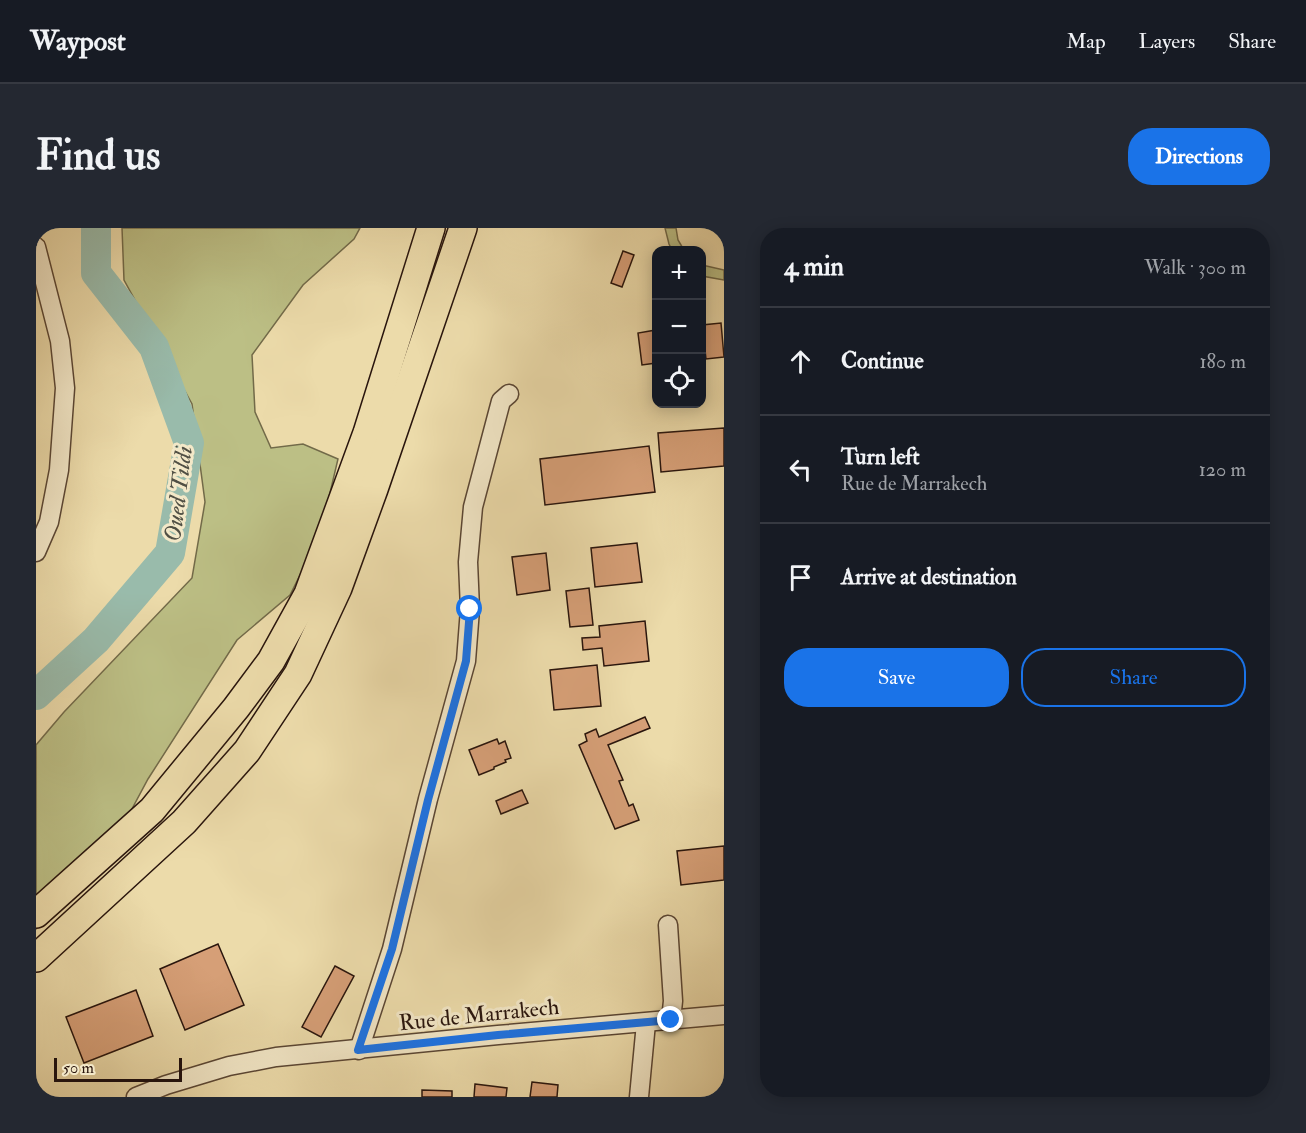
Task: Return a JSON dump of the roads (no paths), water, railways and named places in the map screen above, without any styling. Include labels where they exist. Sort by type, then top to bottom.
[{"type":"highway","points":[[36,914],[152,810],[236,708],[271,661],[312,583],[367,433],[431,228]]},
{"type":"highway","points":[[36,958],[184,822],[247,751],[298,674],[342,578],[463,228]]},
{"type":"street","points":[[36,247],[60,341],[65,388],[59,470],[49,522],[36,552]]},
{"type":"street","points":[[358,1050],[392,949],[428,800],[466,661],[470,609],[468,562],[473,507],[501,401],[508,394]]},
{"type":"street","points":[[668,925],[673,1001],[671,1020]]},
{"type":"street","name":"Rue de Marrakech","points":[[136,1097],[166,1085],[229,1066],[276,1058],[724,1015]]},
{"type":"street","points":[[639,1097],[646,1023]]},
{"type":"waterway","name":"Oued Tildi","points":[[36,695],[96,640],[170,553],[189,443],[154,347],[96,273],[96,228]]}]
